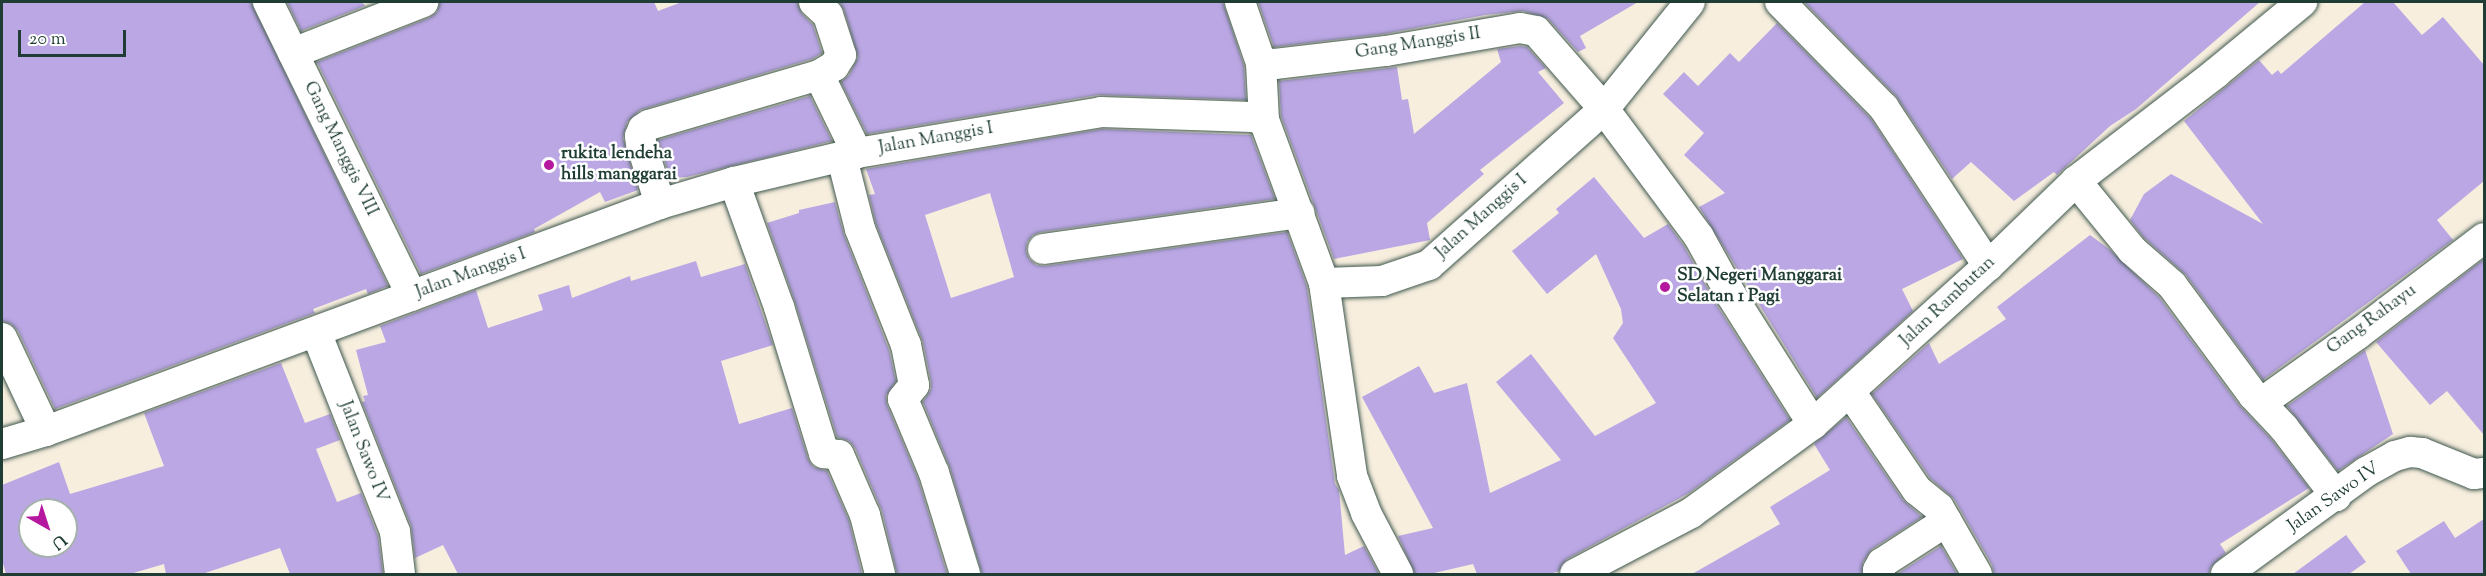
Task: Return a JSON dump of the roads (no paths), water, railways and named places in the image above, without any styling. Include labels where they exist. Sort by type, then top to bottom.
[{"type":"street","name":"Gang Manggis VIII","points":[[268,2],[412,296]]},
{"type":"street","points":[[293,53],[423,2]]},
{"type":"street","points":[[660,204],[641,143],[643,129],[819,75],[834,66],[841,55],[828,15],[814,2]]},
{"type":"street","points":[[1240,2],[1261,63],[1264,120],[1324,283],[1352,476],[1365,513],[1398,574]]},
{"type":"street","name":"Jalan Manggis I","points":[[1324,283],[1382,281],[1429,265],[1604,109],[1690,2]]},
{"type":"street","points":[[1780,2],[1884,108],[1988,266]]},
{"type":"street","name":"Jalan Rambutan","points":[[1581,573],[1692,513],[1813,424],[1851,393],[2076,181],[2216,73],[2302,2]]},
{"type":"street","name":"Gang Manggis II","points":[[1261,63],[1275,64],[1386,51],[1530,28],[1536,31],[1604,109]]},
{"type":"street","points":[[819,75],[849,155],[860,229],[906,345],[914,385],[903,399],[933,473],[965,574]]},
{"type":"street","points":[[1604,109],[1699,237],[1731,295],[1813,424]]},
{"type":"street","name":"Jalan Manggis I","points":[[2,444],[46,431],[660,204],[734,182],[849,155],[1101,112],[1252,117],[1264,120]]},
{"type":"street","points":[[2076,181],[2132,250],[2172,285],[2261,403],[2284,428],[2336,496]]},
{"type":"street","points":[[734,182],[779,308],[824,453],[839,455],[865,515],[880,574]]},
{"type":"street","points":[[1043,249],[1299,213]]},
{"type":"street","name":"Gang Rahayu","points":[[2261,403],[2358,334],[2484,238]]},
{"type":"street","name":"Jalan Sawo IV","points":[[316,332],[394,532],[400,574]]},
{"type":"street","points":[[2,338],[46,431]]},
{"type":"street","points":[[1851,393],[1917,490],[1939,508],[1977,574]]},
{"type":"street","name":"Jalan Sawo IV","points":[[2226,574],[2366,472],[2395,456],[2410,452],[2422,453],[2474,474],[2484,473]]},
{"type":"street","points":[[1880,574],[1878,570],[1882,563],[1947,521]]},
{"type":"place","name":"rukita lendeha hills manggarai","points":[[549,165]]},
{"type":"place","name":"SD Negeri Manggarai Selatan 1 Pagi","points":[[1665,287]]}]
